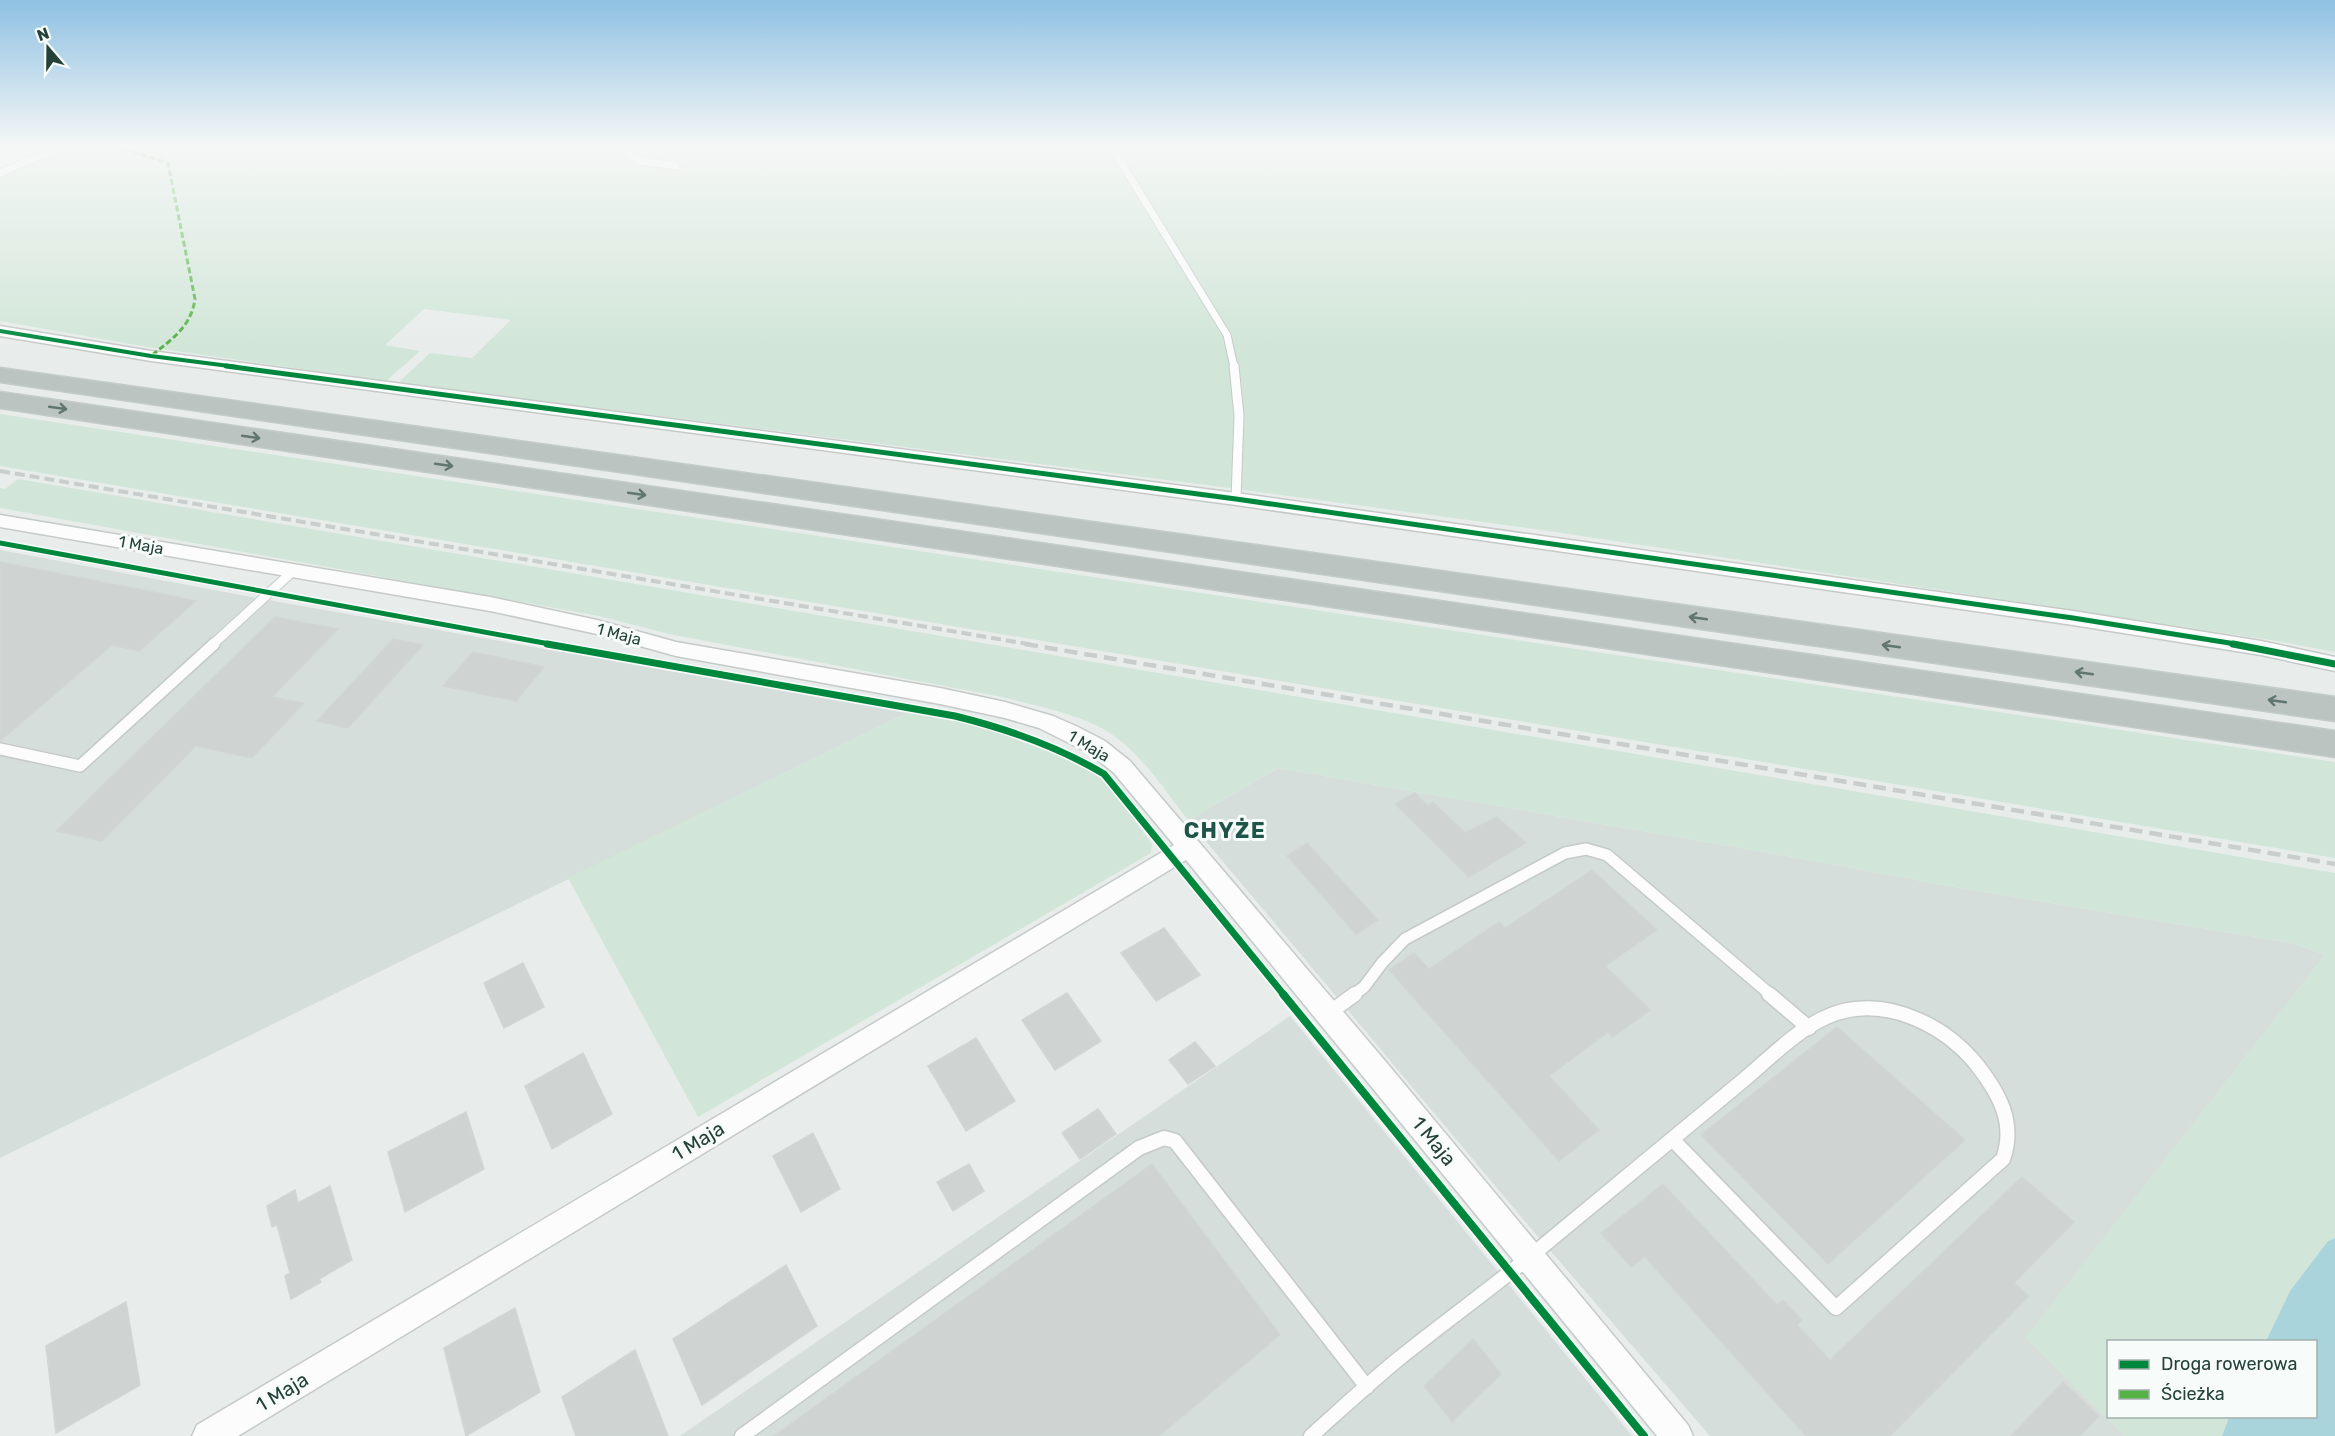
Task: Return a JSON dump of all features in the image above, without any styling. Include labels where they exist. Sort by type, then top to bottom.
[{"type":"highway","points":[[0,375],[2335,709]]},
{"type":"highway","points":[[0,400],[2335,744]]},
{"type":"street","points":[[0,331],[151,356],[1236,499],[2061,616],[2261,648],[2335,664]]},
{"type":"street","name":"1 Maja","points":[[0,521],[490,604],[597,627],[676,649],[940,696],[1005,710],[1046,722],[1097,747],[1122,767],[1329,1013],[1677,1436]]},
{"type":"street","name":"1 Maja","points":[[208,1436],[1189,847]]},
{"type":"lane","points":[[1151,213],[1227,335],[1232,351],[1239,434],[1236,499]]},
{"type":"lane","points":[[0,749],[80,766],[292,572]]},
{"type":"lane","points":[[1329,1013],[1364,987],[1382,963],[1405,939],[1565,853],[1586,849],[1606,855],[1809,1028]]},
{"type":"lane","points":[[1311,1436],[1395,1362],[1529,1258],[1672,1139],[1816,1022],[1846,1011],[1873,1008],[1922,1021],[1959,1045],[1985,1073],[2005,1112],[2009,1141],[2003,1159],[1836,1308],[1672,1139]]},
{"type":"lane","points":[[742,1436],[1138,1148],[1164,1138],[1175,1141],[1367,1387]]},
{"type":"shaded area","points":[[0,550],[246,596],[907,713],[0,1158]]},
{"type":"shaded area","points":[[1278,768],[1943,885],[2293,943],[2325,955],[2026,1338],[2125,1436],[1710,1436],[1523,1219],[1188,820]]},
{"type":"shaded area","points":[[1290,1016],[1632,1436],[680,1436]]},
{"type":"green space","points":[[0,213],[2335,213],[2335,652],[2277,641],[1542,530],[1207,485],[398,383],[430,353],[472,358],[511,320],[424,309],[385,345],[420,351],[386,381],[148,347],[0,321]]},
{"type":"green space","points":[[0,414],[2335,762],[2335,858],[0,466]]},
{"type":"green space","points":[[18,479],[2335,873],[2335,1238],[2328,1241],[2290,1291],[2266,1340],[2107,1340],[2107,1418],[2229,1418],[2222,1436],[2125,1436],[2025,1338],[2325,955],[2293,943],[1943,885],[1278,768],[1188,820],[1153,774],[1123,743],[1099,727],[1058,711],[1002,697],[669,634],[599,616],[0,508],[0,488],[5,489]]},
{"type":"green space","points":[[907,713],[957,720],[1007,732],[1032,740],[1077,762],[1098,776],[1118,798],[1152,844],[1151,853],[698,1117],[568,878]]},
{"type":"water","points":[[2335,1238],[2335,1436],[2222,1436],[2229,1418],[2317,1418],[2317,1340],[2266,1340],[2290,1291],[2328,1241]]},
{"type":"building","points":[[0,562],[196,601],[139,651],[112,645],[0,741]]},
{"type":"building","points":[[275,617],[338,629],[272,697],[304,703],[252,758],[196,746],[102,841],[56,831]]},
{"type":"building","points":[[393,639],[423,645],[348,728],[317,721]]},
{"type":"building","points":[[473,652],[544,667],[516,701],[443,686]]},
{"type":"building","points":[[1415,793],[1428,806],[1433,802],[1465,833],[1497,817],[1526,843],[1469,877],[1395,804]]},
{"type":"building","points":[[1307,843],[1378,920],[1356,934],[1287,856]]},
{"type":"building","points":[[1592,870],[1657,930],[1605,966],[1650,1010],[1613,1037],[1608,1032],[1549,1076],[1599,1130],[1559,1161],[1389,970],[1414,953],[1429,969],[1499,922],[1505,928]]},
{"type":"building","points":[[1164,928],[1200,975],[1156,1001],[1121,953]]},
{"type":"building","points":[[523,963],[544,1007],[504,1028],[484,983]]},
{"type":"building","points":[[1067,993],[1101,1041],[1055,1070],[1022,1020]]},
{"type":"building","points":[[1837,1027],[1965,1140],[1828,1264],[1701,1135]]},
{"type":"building","points":[[976,1038],[1015,1101],[966,1131],[928,1066]]},
{"type":"building","points":[[1195,1042],[1215,1066],[1188,1084],[1169,1060]]},
{"type":"building","points":[[583,1053],[612,1114],[552,1149],[525,1086]]},
{"type":"building","points":[[1098,1109],[1116,1134],[1080,1159],[1062,1133]]},
{"type":"building","points":[[466,1112],[484,1169],[405,1212],[388,1152]]},
{"type":"building","points":[[813,1133],[840,1189],[801,1212],[773,1156]]},
{"type":"building","points":[[969,1164],[984,1191],[953,1211],[937,1182]]},
{"type":"building","points":[[1152,1164],[1280,1335],[1159,1436],[774,1436]]},
{"type":"building","points":[[2022,1177],[2074,1222],[2014,1283],[2029,1296],[1890,1436],[1806,1436],[1645,1257],[1631,1267],[1601,1233],[1663,1184],[1777,1305],[1783,1300],[1802,1320],[1797,1325],[1830,1360]]},
{"type":"building","points":[[330,1186],[352,1260],[319,1279],[321,1282],[291,1299],[285,1276],[290,1273],[277,1225],[272,1227],[267,1206],[295,1190],[298,1203]]},
{"type":"building","points":[[786,1265],[817,1326],[702,1405],[673,1339]]},
{"type":"building","points":[[126,1302],[140,1385],[56,1433],[46,1346]]},
{"type":"building","points":[[515,1308],[540,1392],[466,1436],[444,1348]]},
{"type":"building","points":[[1473,1339],[1501,1374],[1452,1422],[1424,1386]]},
{"type":"building","points":[[635,1350],[668,1436],[576,1436],[562,1397]]},
{"type":"building","points":[[2063,1382],[2099,1416],[2080,1436],[2011,1436]]},
{"type":"railway","points":[[0,471],[1034,645]]},
{"type":"railway","points":[[1025,644],[2335,864]]},
{"type":"marked path","points":[[151,356],[180,332],[191,318],[194,309],[195,299],[178,213]]},
{"type":"cycle path","points":[[0,331],[151,356],[1236,499],[2073,618],[2261,648],[2335,664]]},
{"type":"cycle path","points":[[0,543],[268,594],[955,716],[996,726],[1067,753],[1104,774],[1644,1436]]},
{"type":"district","name":"CHYŻE","points":[[1225,830]]}]
